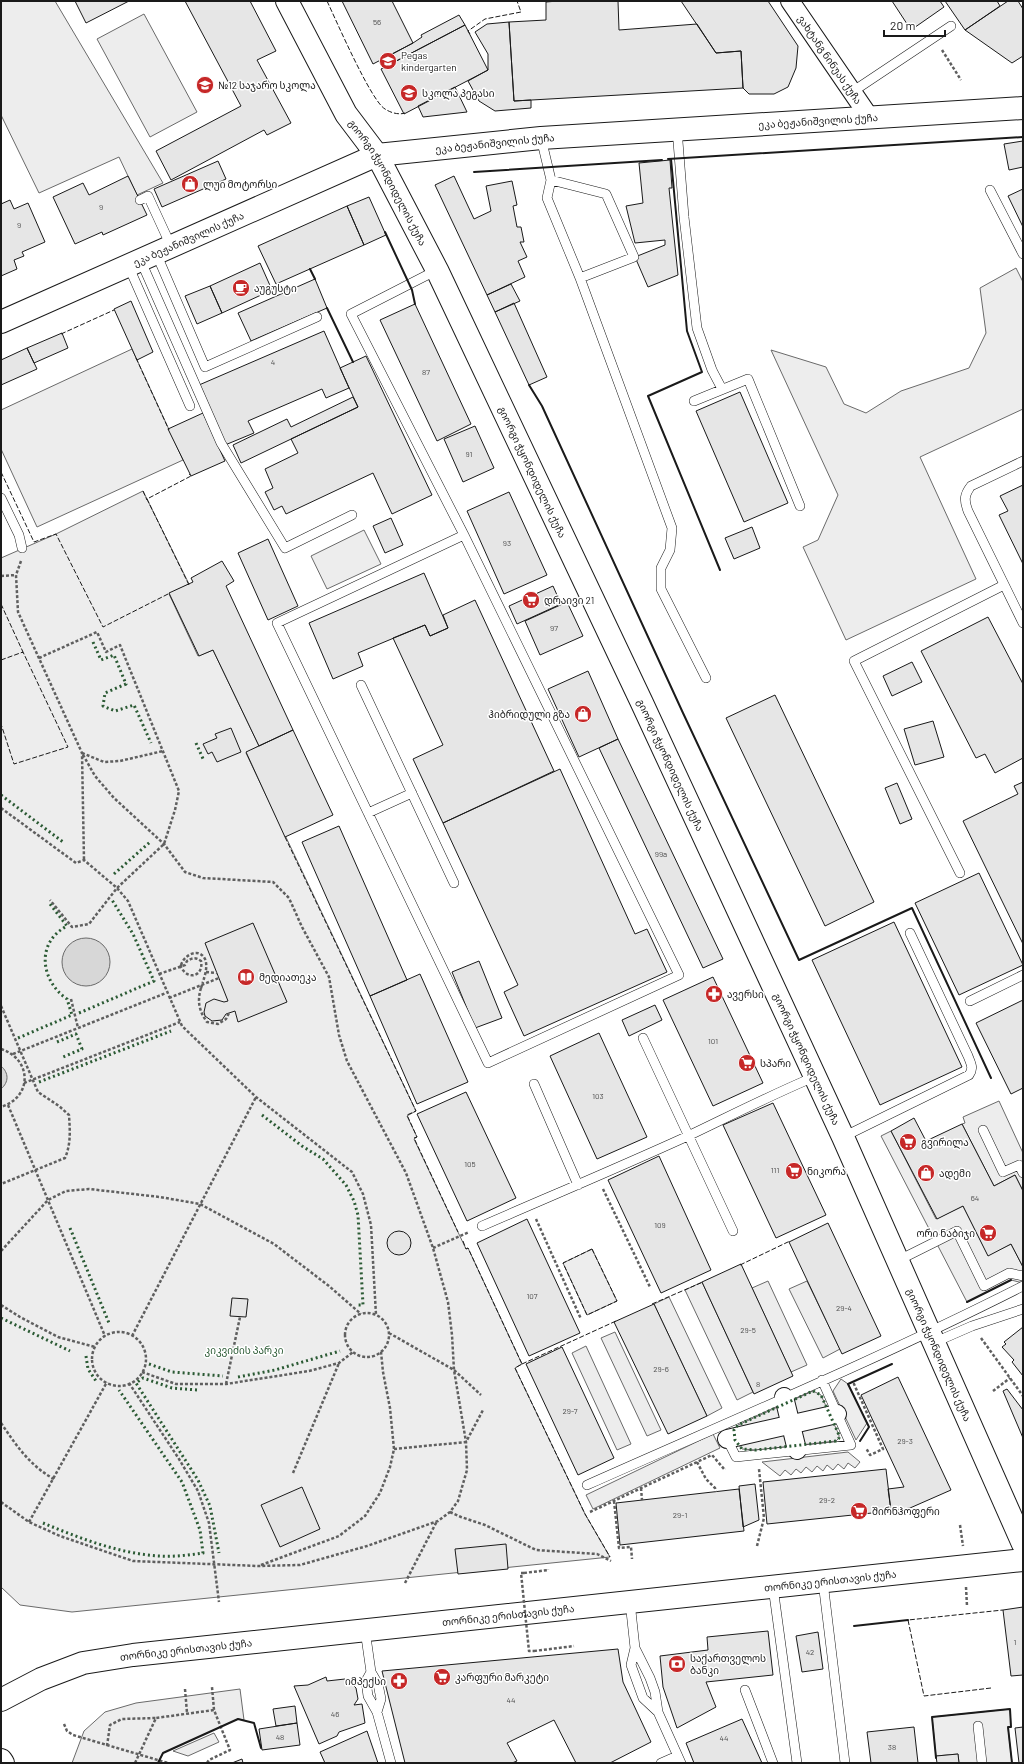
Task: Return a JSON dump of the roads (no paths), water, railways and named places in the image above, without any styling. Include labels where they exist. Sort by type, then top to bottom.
[{"type":"street","name":"გიორგი ჭყონდიდელის ქუჩა","points":[[287,1],[346,114],[377,155],[437,270],[642,703],[843,1137],[1023,1544]]},
{"type":"street","name":"ვახტანგ ნინუას ქუჩა","points":[[790,1],[870,118]]},
{"type":"street","name":"ეკა ბეჟანიშვილის ქუჩა","points":[[1,322],[377,155],[541,138],[1023,108]]},
{"type":"street","points":[[784,1397],[797,1450]]},
{"type":"street","points":[[724,1432],[791,1424],[837,1414]]},
{"type":"street","name":"თორნიკე ერისთავის ქუჩა","points":[[1,1700],[41,1679],[83,1663],[133,1655],[1023,1560]]},
{"type":"lane","points":[[852,92],[951,26]]},
{"type":"lane","points":[[677,129],[684,217],[697,328],[712,370],[722,389]]},
{"type":"lane","points":[[541,138],[551,180],[547,198],[580,278],[672,528],[670,550],[661,568],[661,589],[706,678]]},
{"type":"lane","points":[[551,180],[606,194],[634,257],[580,278]]},
{"type":"lane","points":[[990,190],[1023,254]]},
{"type":"lane","points":[[140,200],[148,196],[149,256],[190,406]]},
{"type":"lane","points":[[149,256],[206,367],[317,317]]},
{"type":"lane","points":[[149,256],[221,443],[285,548],[352,515]]},
{"type":"lane","points":[[437,270],[351,314],[464,535],[679,975],[488,1063],[277,623],[464,535]]},
{"type":"lane","points":[[694,401],[748,379],[800,506]]},
{"type":"lane","points":[[1023,461],[971,486],[965,493],[964,501],[1023,623]]},
{"type":"lane","points":[[1,498],[18,534],[22,548]]},
{"type":"lane","points":[[960,873],[854,661],[1004,585]]},
{"type":"lane","points":[[361,685],[454,883]]},
{"type":"lane","points":[[368,813],[412,793]]},
{"type":"lane","points":[[843,1137],[969,1076],[972,1071],[972,1066],[968,1056],[910,932]]},
{"type":"lane","points":[[970,1001],[1023,976]]},
{"type":"lane","points":[[643,1038],[733,1232]]},
{"type":"lane","points":[[482,1226],[688,1136],[774,1094],[814,1077]]},
{"type":"lane","points":[[534,1084],[578,1185]]},
{"type":"lane","points":[[983,1130],[1003,1172],[1019,1164],[1023,1173]]},
{"type":"lane","points":[[897,1261],[957,1231],[984,1286],[1009,1273],[1023,1276]]},
{"type":"lane","points":[[931,1338],[1023,1286]]},
{"type":"lane","points":[[587,1485],[724,1432],[784,1397],[822,1380],[931,1338],[1023,1309]]},
{"type":"lane","points":[[724,1432],[736,1457],[851,1445],[822,1380]]},
{"type":"lane","points":[[823,1582],[845,1763]]},
{"type":"lane","points":[[774,1587],[797,1763]]},
{"type":"lane","points":[[630,1602],[635,1648],[631,1665],[644,1698],[658,1712]]},
{"type":"lane","points":[[365,1630],[371,1672],[366,1681],[368,1696],[377,1712],[391,1763]]},
{"type":"lane","points":[[635,1648],[644,1664],[655,1692],[658,1712],[679,1759],[661,1763]]},
{"type":"lane","points":[[745,1690],[773,1763]]},
{"type":"lane","points":[[978,1726],[982,1763]]},
{"type":"place","name":"Pegas kindergarten","points":[[388,61]]},
{"type":"place","name":"№12 საჯარო სკოლა","points":[[205,85]]},
{"type":"place","name":"სკოლა პეგასი","points":[[409,93]]},
{"type":"place","name":"ლუი მოტორსი","points":[[190,184]]},
{"type":"place","name":"აუგუსტი","points":[[241,288]]},
{"type":"place","name":"დრაივი 21","points":[[531,600]]},
{"type":"place","name":"ჰიბრიდული გზა","points":[[583,714]]},
{"type":"place","name":"მედიათეკა","points":[[246,977]]},
{"type":"place","name":"ავერსი","points":[[714,994]]},
{"type":"place","name":"სპარი","points":[[747,1063]]},
{"type":"place","name":"გვირილა","points":[[908,1142]]},
{"type":"place","name":"ნიკორა","points":[[794,1171]]},
{"type":"place","name":"ადემი","points":[[926,1173]]},
{"type":"place","name":"ორი ნაბიჯი","points":[[988,1233]]},
{"type":"place","name":"შირნჰოფერი","points":[[859,1511]]},
{"type":"place","name":"საქართველოს ბანკი","points":[[677,1664]]},
{"type":"place","name":"კარფური მარკეტი","points":[[442,1677]]},
{"type":"place","name":"იმპექსი","points":[[399,1681]]},
{"type":"park label","name":"კიკვიძის პარკი","points":[[244,1350]]}]
